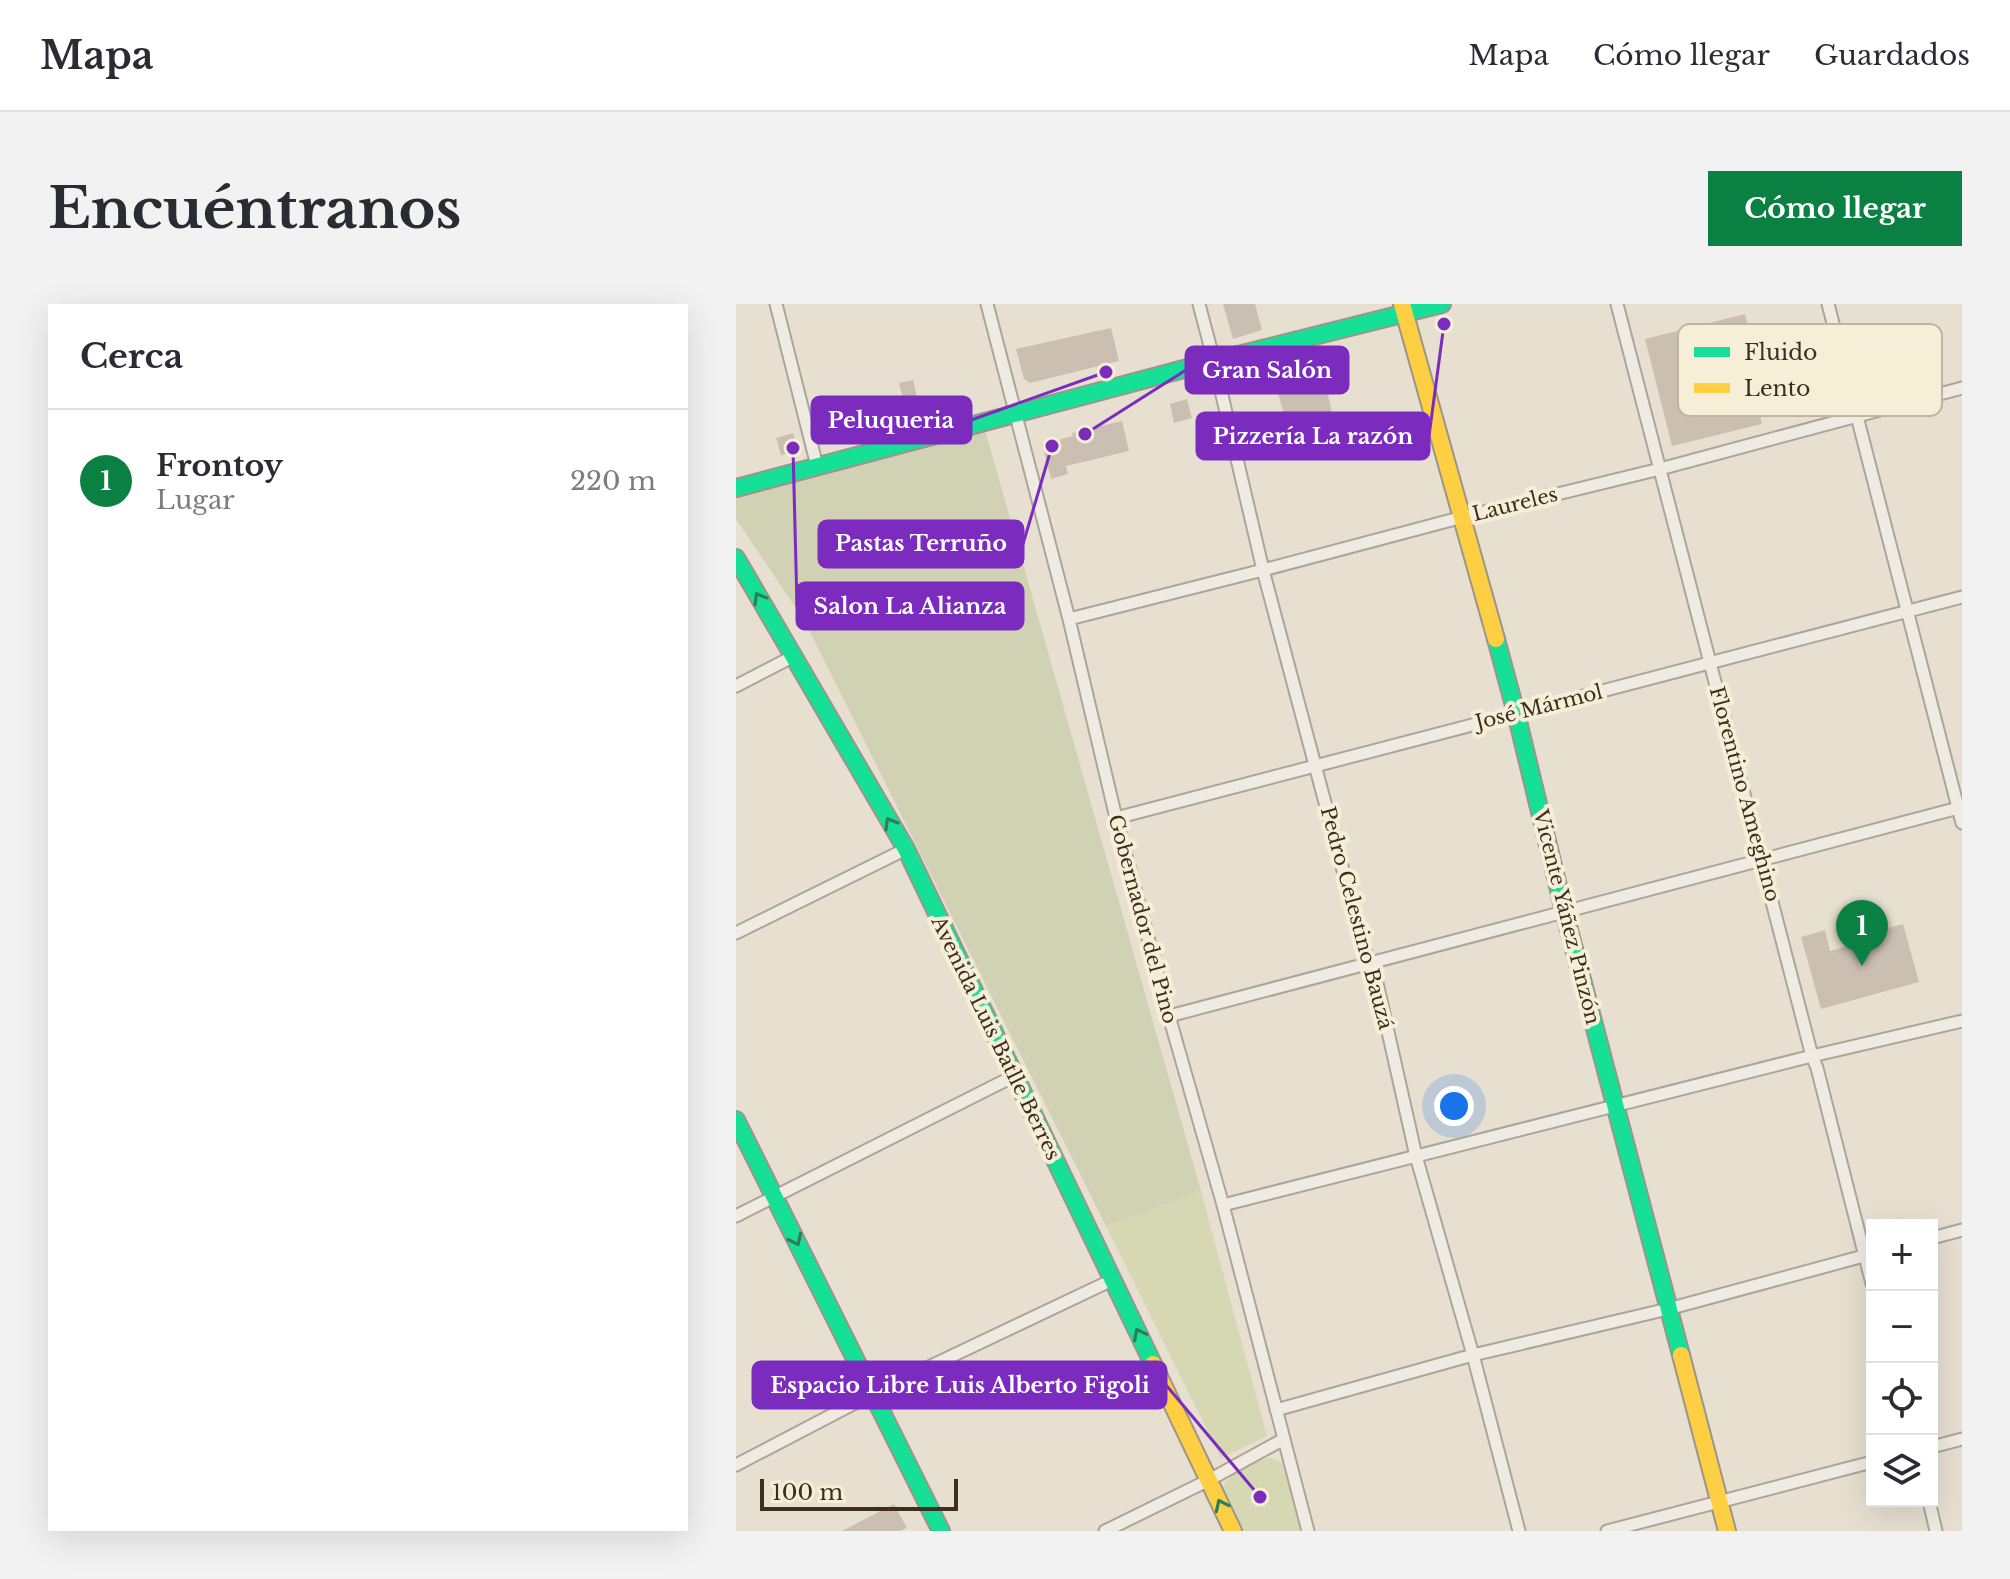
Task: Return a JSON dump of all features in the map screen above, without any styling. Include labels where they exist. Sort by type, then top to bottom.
[{"type":"main road","points":[[736,488],[1403,309],[1442,304]]},
{"type":"main road","name":"Vicente Yáñez Pinzón","points":[[1403,309],[1516,713],[1564,911],[1727,1531]]},
{"type":"main road","name":"Avenida Luis Batlle Berres","points":[[736,558],[906,849],[1233,1531]]},
{"type":"main road","points":[[736,1120],[941,1531]]},
{"type":"street","points":[[776,304],[817,466]]},
{"type":"street","name":"Gobernador del Pino","points":[[987,304],[1069,619],[1116,818],[1223,1205],[1308,1531]]},
{"type":"street","name":"Pedro Celestino Bauzá","points":[[1199,304],[1263,570],[1364,949],[1375,974],[1416,1156],[1519,1531]]},
{"type":"street","name":"Florentino Ameghino","points":[[1617,304],[1812,1056],[1866,1248]]},
{"type":"street","points":[[1828,304],[1833,324]]},
{"type":"street","name":"Laureles","points":[[1942,393],[1962,388]]},
{"type":"street","points":[[1856,416],[1962,823]]},
{"type":"street","name":"Laureles","points":[[1069,619],[1856,416]]},
{"type":"street","name":"José Mármol","points":[[1116,818],[1962,597]]},
{"type":"street","points":[[736,686],[794,656]]},
{"type":"street","points":[[1169,1016],[1960,808]]},
{"type":"street","points":[[736,933],[906,849]]},
{"type":"street","points":[[1223,1205],[1962,1021]]},
{"type":"street","points":[[736,1216],[1014,1076]]},
{"type":"street","points":[[1938,1236],[1962,1230]]},
{"type":"street","points":[[1276,1410],[1473,1355],[1668,1309],[1866,1256]]},
{"type":"street","points":[[736,1465],[872,1394],[1112,1280]]},
{"type":"street","points":[[1105,1531],[1284,1439]]},
{"type":"street","points":[[1938,1445],[1962,1439]]},
{"type":"street","points":[[1607,1531],[1866,1464]]},
{"type":"street","points":[[1930,1507],[1936,1531]]},
{"type":"green space","points":[[985,430],[1201,1191],[1106,1226],[805,622],[736,519],[736,494]]},
{"type":"green space","points":[[1201,1191],[1267,1436],[1221,1458],[1106,1226]]},
{"type":"green space","points":[[1271,1458],[1285,1466],[1302,1531],[1242,1531],[1225,1494],[1223,1487],[1226,1481],[1237,1471]]},
{"type":"building","points":[[1223,304],[1255,304],[1262,330],[1233,339]]},
{"type":"building","points":[[1745,314],[1747,324],[1705,324]]},
{"type":"building","points":[[1111,328],[1119,361],[1030,383],[1024,379],[1016,349]]},
{"type":"building","points":[[1678,331],[1678,416],[1760,416],[1762,424],[1672,446],[1645,339]]},
{"type":"building","points":[[1322,368],[1335,427],[1314,431],[1319,449],[1309,452],[1302,426],[1288,429],[1276,386],[1305,378],[1304,372]]},
{"type":"building","points":[[913,380],[923,422],[910,425],[899,383]]},
{"type":"building","points":[[1187,399],[1192,418],[1174,423],[1170,404]]},
{"type":"building","points":[[1122,421],[1129,451],[1066,466],[1068,474],[1051,479],[1042,444]]},
{"type":"building","points":[[793,433],[797,446],[794,452],[781,455],[776,438]]},
{"type":"building","points":[[1903,924],[1919,982],[1821,1009],[1801,937],[1825,930],[1830,951],[1875,938],[1873,932]]},
{"type":"building","points":[[894,1504],[907,1528],[900,1531],[842,1531]]},
{"type":"traffic: fast","points":[[736,488],[1442,304]]},
{"type":"traffic: fast","points":[[736,558],[906,849],[1153,1364]]},
{"type":"traffic: fast","points":[[1496,639],[1681,1355]]},
{"type":"traffic: fast","points":[[736,1120],[941,1531]]},
{"type":"traffic: slow","points":[[1402,304],[1496,639]]},
{"type":"traffic: slow","points":[[1681,1355],[1727,1531]]},
{"type":"traffic: slow","points":[[1153,1364],[1233,1531]]},
{"type":"place","name":"Pizzería La razón","points":[[1444,324]]},
{"type":"place","name":"Peluqueria","points":[[1106,372]]},
{"type":"place","name":"Gran Salón","points":[[1085,434]]},
{"type":"place","name":"Pastas Terruño","points":[[1052,446]]},
{"type":"place","name":"Salon La Alianza","points":[[793,448]]},
{"type":"place","name":"Frontoy","points":[[1862,966]]},
{"type":"place","name":"Espacio Libre Luis Alberto Figoli","points":[[1260,1497]]}]
